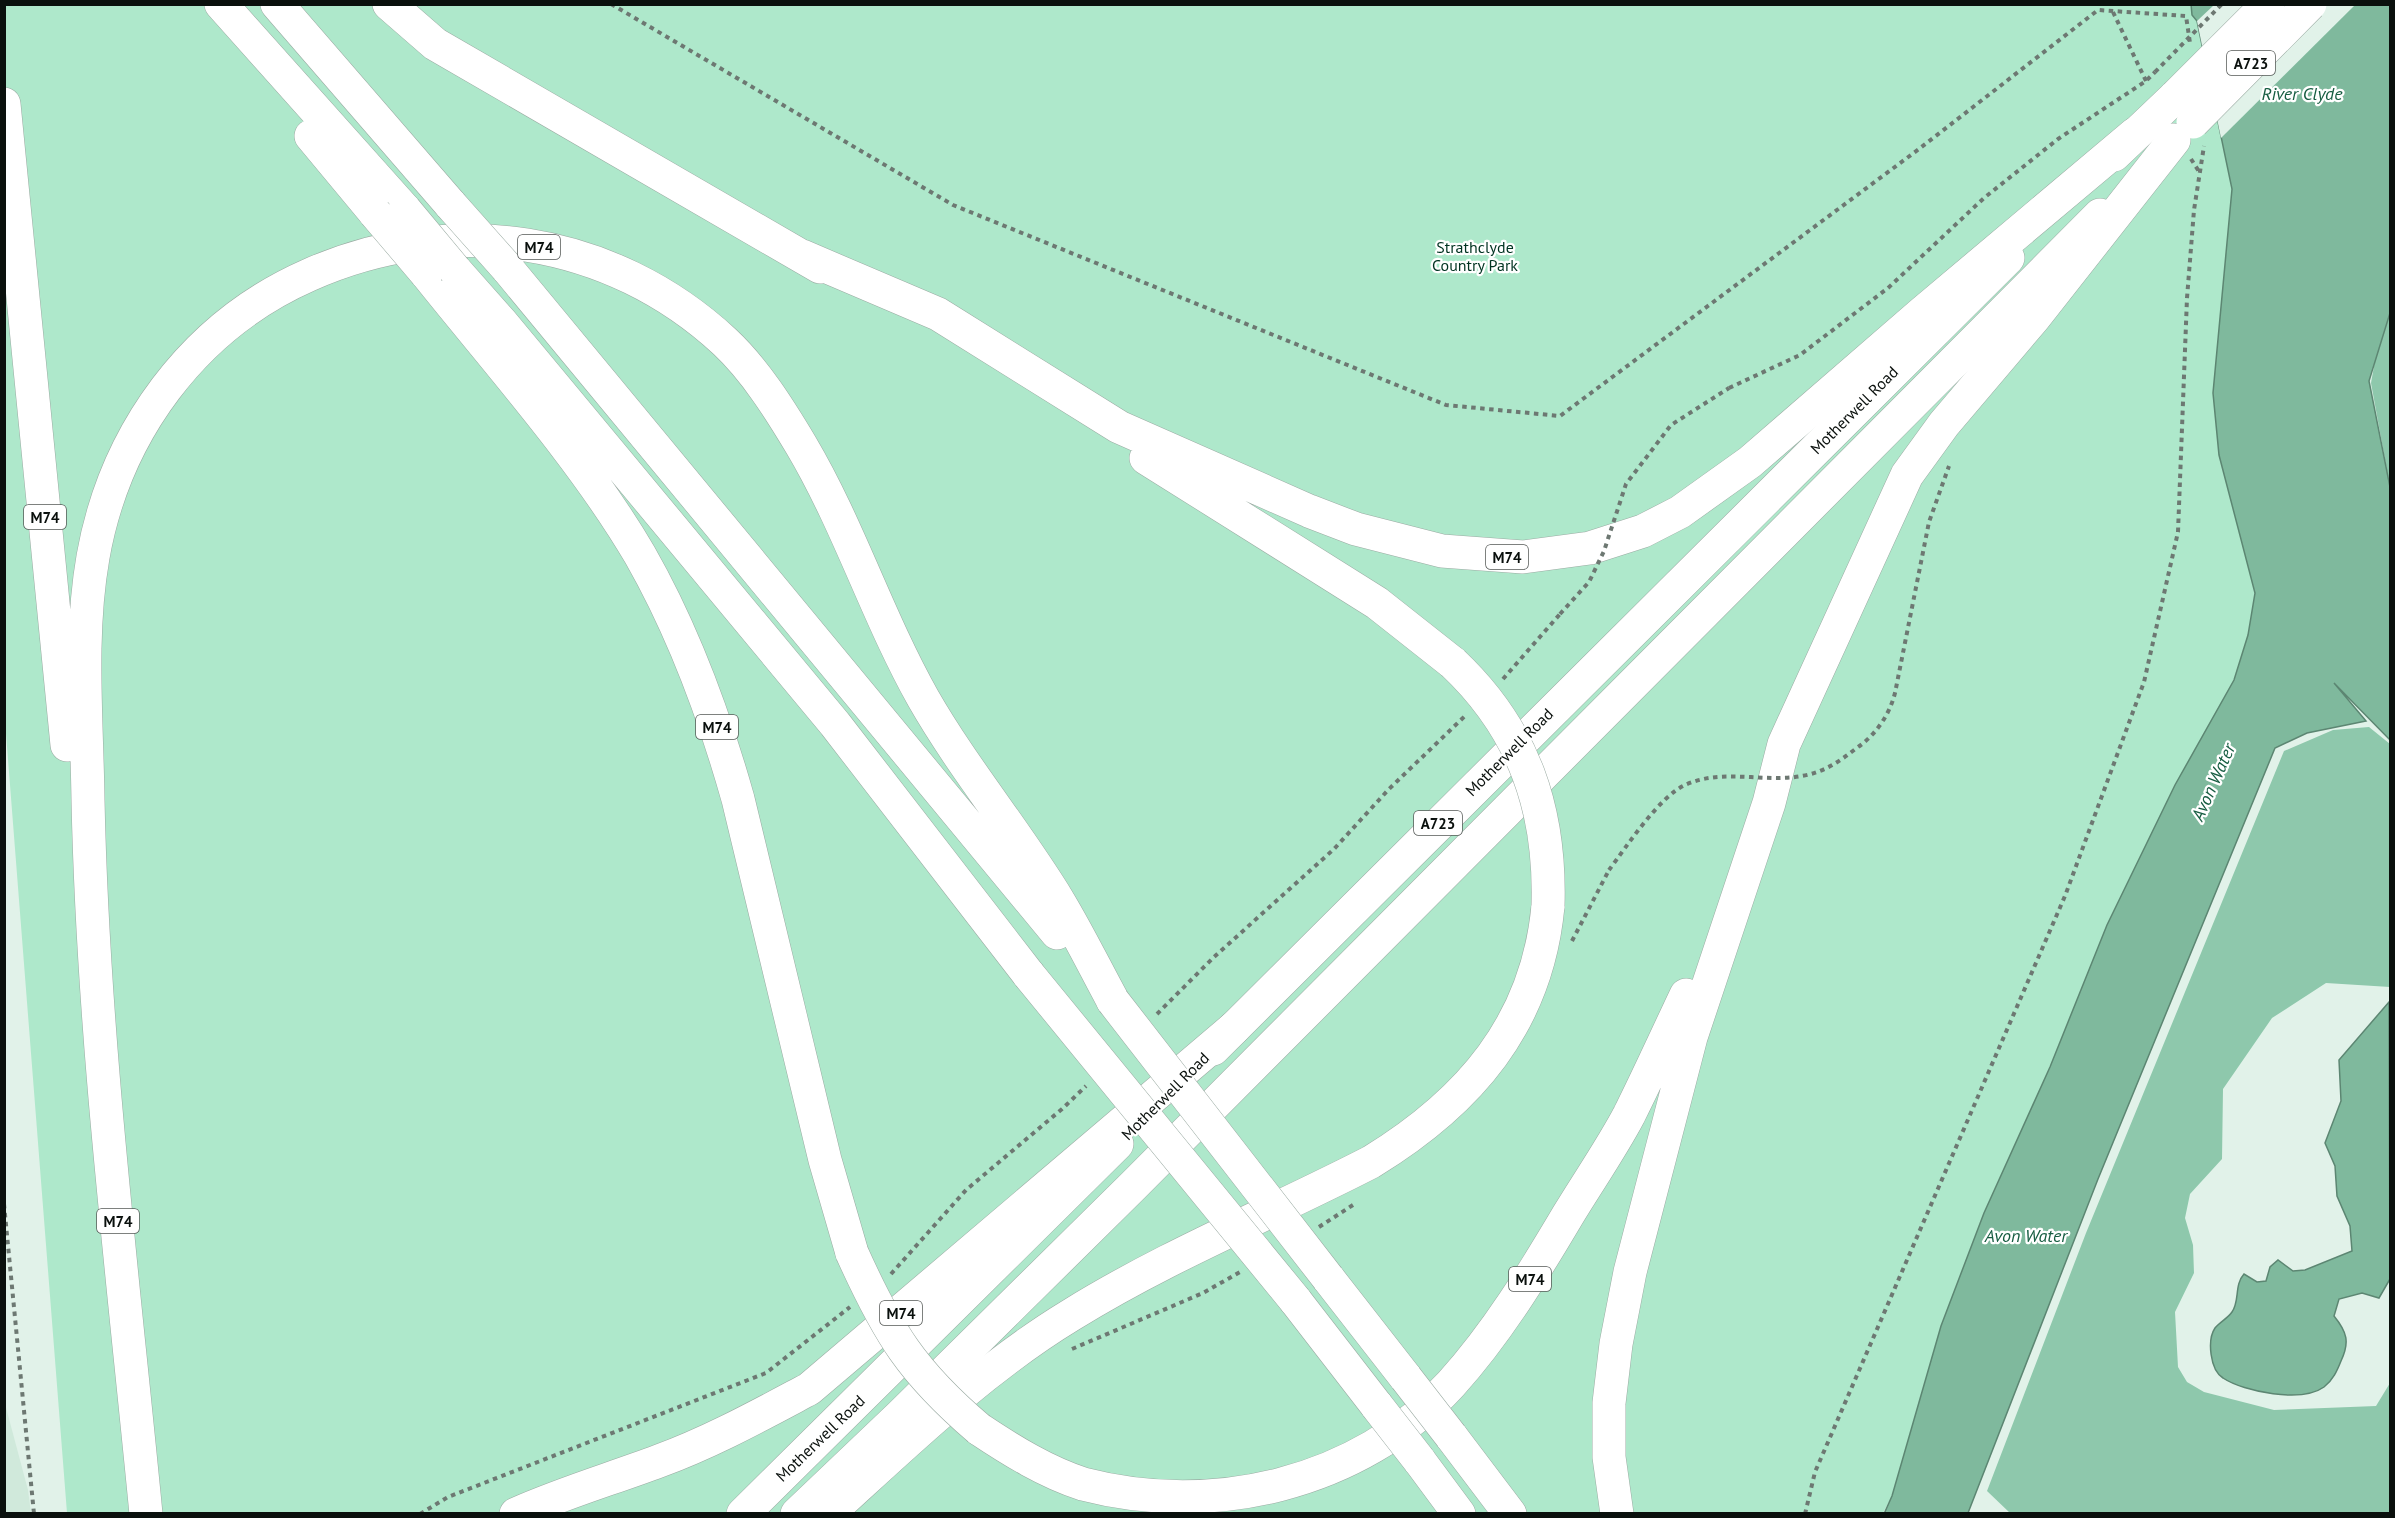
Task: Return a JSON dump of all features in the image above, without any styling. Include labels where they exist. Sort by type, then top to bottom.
[{"type":"main road","name":"M74","points":[[203,4],[390,212]]},
{"type":"main road","name":"M74","points":[[221,4],[441,272],[606,503],[639,553],[684,642],[722,741],[825,1160],[852,1253],[876,1306],[896,1342],[917,1370],[944,1400],[979,1430],[1021,1456],[1083,1484],[1124,1495],[1173,1499],[1225,1499],[1284,1488],[1337,1468],[1384,1441],[1415,1416],[1449,1386],[1509,1312],[1628,1116],[1704,955],[1768,803]]},
{"type":"main road","name":"M74","points":[[277,4],[507,268],[694,491],[1113,1001],[1510,1514]]},
{"type":"main road","name":"M74","points":[[389,4],[435,44],[1015,377],[1377,603],[1470,679],[1509,731],[1532,781],[1546,835],[1549,870],[1548,906],[1539,956],[1516,1019],[1494,1056],[1449,1105],[1403,1142],[1371,1162],[1133,1279],[1051,1327],[965,1392],[828,1514]]},
{"type":"main road","name":"A723","points":[[2181,119],[2268,4]]},
{"type":"main road","name":"A723","points":[[797,1514],[901,1415],[1134,1185],[1304,1012],[1876,442],[2181,119],[2310,4]]},
{"type":"main road","name":"M74","points":[[4,104],[76,831],[92,928]]},
{"type":"main road","name":"M74","points":[[1617,1514],[1609,1457],[1609,1403],[1616,1344],[1629,1272],[1691,1037],[1768,803],[1784,744],[1907,475],[1958,407],[2034,318],[2181,119]]},
{"type":"main road","name":"Motherwell Road","points":[[743,1514],[1811,452],[2135,134],[2181,119]]},
{"type":"main road","name":"M74","points":[[802,256],[938,314],[1119,427],[1309,511],[1356,530],[1442,551],[1522,557],[1590,548],[1643,531],[1680,512],[1750,462],[1922,312],[2135,134]]},
{"type":"main road","name":"M74","points":[[146,1514],[92,928],[86,684],[88,606],[93,557],[103,516],[118,471],[144,417],[201,346],[238,315],[305,276],[371,251],[417,242],[461,240],[519,243],[560,250],[644,284],[693,316],[730,347],[772,400],[802,447],[926,704],[1059,902],[1113,1001]]},
{"type":"main road","name":"M74","points":[[441,272],[502,322],[835,724],[1029,975],[1295,1300],[1459,1514]]},
{"type":"main road","name":"M74","points":[[516,1514],[571,1490],[661,1461],[739,1426],[809,1389],[1234,1028]]},
{"type":"path","points":[[611,4],[953,205],[1446,405],[1560,416],[1919,149],[2098,10]]},
{"type":"path","points":[[1497,685],[1522,660],[1589,582],[1604,551],[1626,484],[1671,425],[1729,388],[1800,355],[1888,288],[1984,198],[2058,139],[2146,81],[2222,4]]},
{"type":"path","points":[[2113,12],[2146,81]]},
{"type":"path","points":[[1805,1514],[1815,1472],[2065,896],[2145,682],[2178,532],[2187,298],[2194,210]]},
{"type":"path","points":[[1609,870],[1656,809],[1684,785],[1724,777],[1801,777],[1832,767],[1872,737],[1893,701],[1929,522],[1953,455]]},
{"type":"path","points":[[1155,1016],[1214,957],[1334,849],[1389,789],[1472,709]]},
{"type":"path","points":[[887,1278],[966,1190],[1062,1110],[1088,1084]]},
{"type":"path","points":[[4,1204],[34,1514]]},
{"type":"path","points":[[420,1514],[448,1497],[766,1373],[859,1300]]},
{"type":"shaded area","points":[[2390,315],[2390,487],[2371,383],[2380,333]]},
{"type":"shaded area","points":[[2369,727],[2390,744],[2390,987],[2326,983],[2272,1018],[2223,1089],[2222,1159],[2190,1194],[2185,1218],[2193,1245],[2194,1273],[2175,1312],[2178,1367],[2187,1382],[2204,1392],[2274,1410],[2376,1406],[2390,1383],[2390,1513],[2010,1513],[1987,1491],[2086,1233],[2284,751],[2333,730]]},
{"type":"shaded area","points":[[4,1400],[28,1490],[31,1513],[5,1513]]},
{"type":"green space","name":"Strathclyde Country Park","points":[[4,5],[2191,5],[2192,15],[2197,21],[2232,189],[2213,393],[2219,455],[2255,593],[2248,635],[2234,680],[2175,785],[2107,925],[2050,1067],[1984,1213],[1941,1326],[1892,1496],[1883,1513],[67,1513],[5,721]]},
{"type":"water","points":[[2191,4],[2390,5],[2390,313],[2369,381],[2390,487],[2390,740],[2334,683],[2366,721],[2307,733],[2275,748],[2098,1179],[1968,1513],[1884,1514],[1892,1496],[1941,1326],[1984,1213],[2050,1067],[2107,925],[2175,785],[2234,680],[2248,635],[2255,593],[2219,455],[2213,393],[2232,189],[2197,21],[2192,15]]},
{"type":"water","points":[[2389,1002],[2390,1279],[2379,1298],[2362,1293],[2339,1299],[2334,1316],[2346,1337],[2346,1348],[2336,1372],[2324,1387],[2314,1392],[2288,1395],[2258,1391],[2232,1383],[2223,1378],[2215,1368],[2211,1354],[2211,1340],[2215,1328],[2234,1308],[2239,1283],[2244,1274],[2257,1282],[2266,1281],[2270,1267],[2278,1260],[2293,1271],[2305,1270],[2352,1251],[2350,1226],[2337,1196],[2335,1166],[2325,1143],[2341,1101],[2339,1060]]},
{"type":"pier","points":[[2214,5],[2355,5],[2221,138],[2197,21]]},
{"type":"water label","name":"River Clyde","points":[[2302,93]]},
{"type":"water label","name":"Avon Water","points":[[2213,782]]},
{"type":"water label","name":"Avon Water","points":[[2026,1235]]}]
